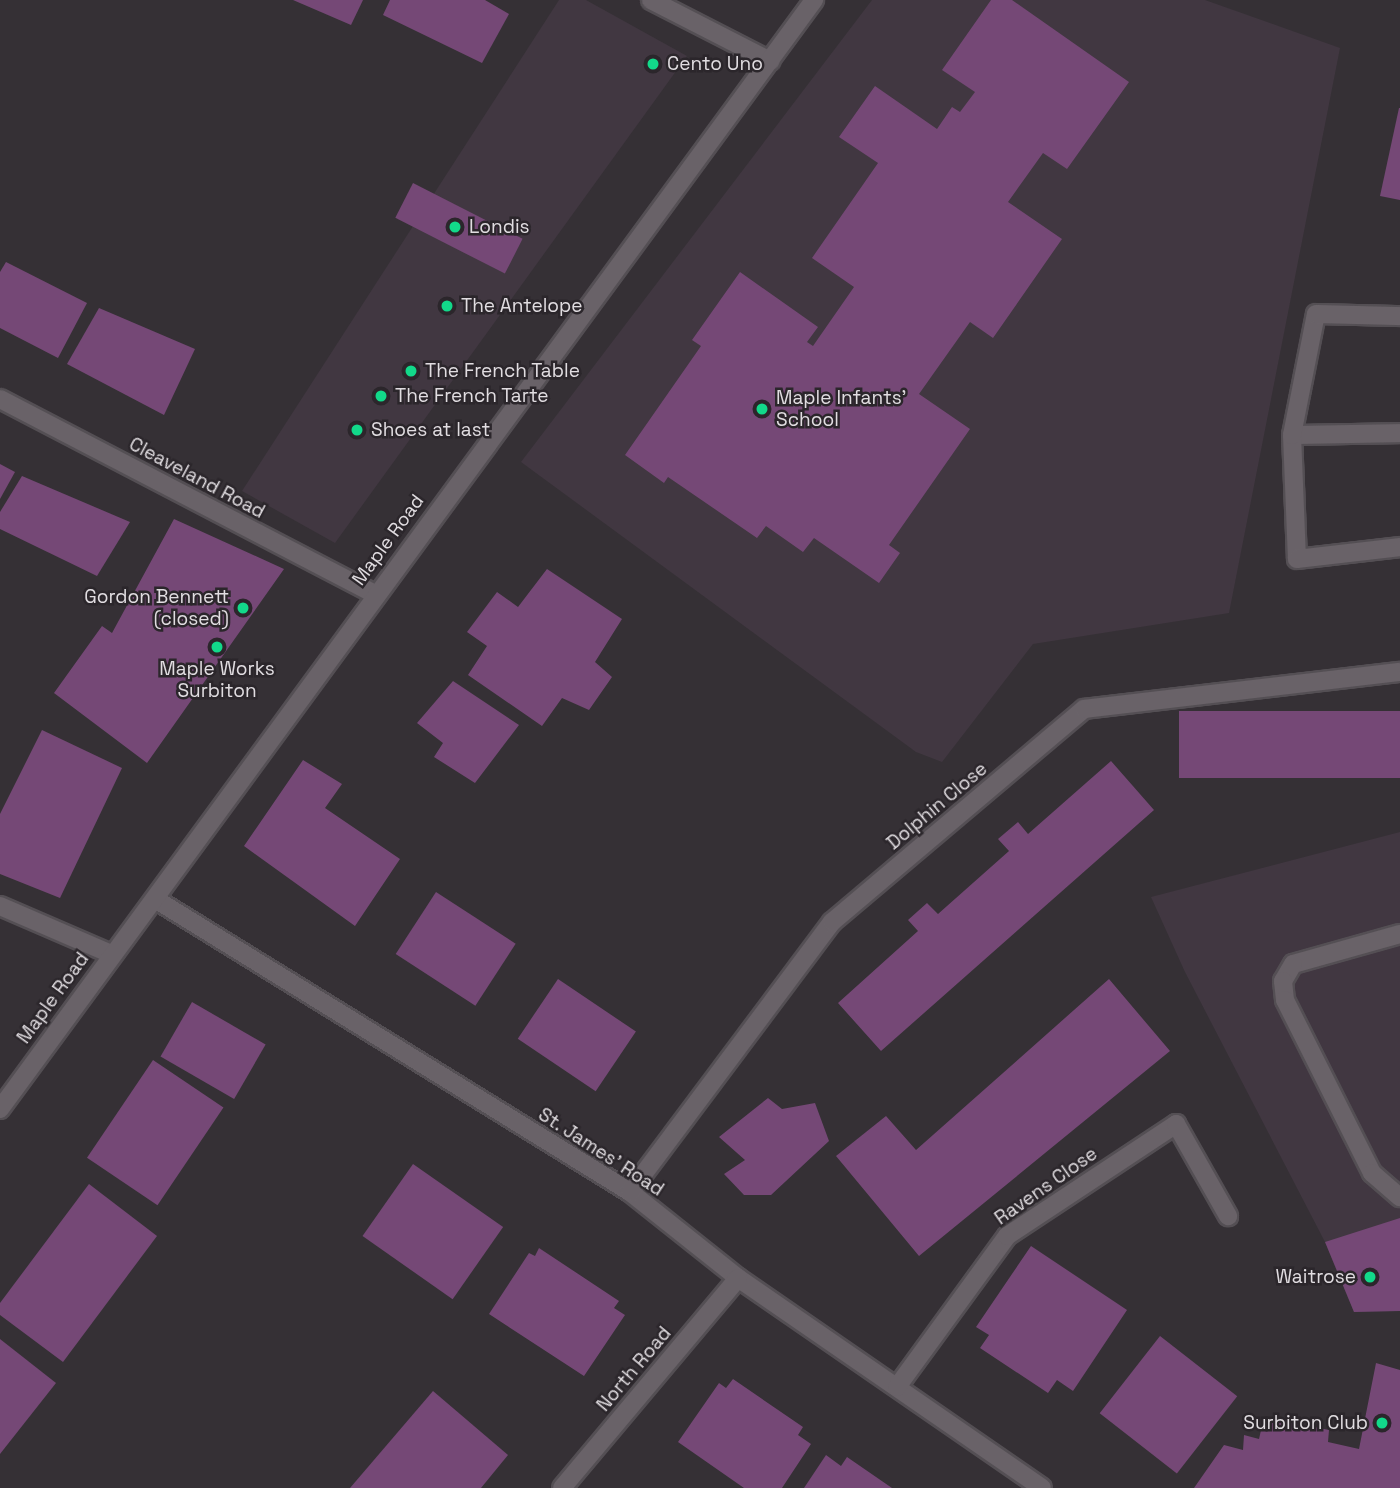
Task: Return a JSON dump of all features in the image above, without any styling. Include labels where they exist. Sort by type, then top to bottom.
[{"type":"street","points":[[651,0],[770,61]]},
{"type":"street","name":"Maple Road","points":[[0,1109],[374,594],[814,0]]},
{"type":"street","points":[[1400,316],[1316,314],[1292,435],[1297,559],[1400,547]]},
{"type":"street","name":"Cleaveland Road","points":[[0,399],[374,594]]},
{"type":"street","points":[[1292,435],[1400,433]]},
{"type":"street","name":"Dolphin Close","points":[[630,1192],[832,922],[1084,709],[1400,672]]},
{"type":"street","name":"St. James' Road","points":[[155,899],[630,1192],[738,1278],[1042,1488]]},
{"type":"street","points":[[0,906],[111,954]]},
{"type":"street","points":[[1400,934],[1293,964],[1283,981],[1285,1000],[1372,1173],[1400,1197]]},
{"type":"street","name":"Ravens Close","points":[[897,1387],[1007,1236],[1176,1124],[1228,1216]]},
{"type":"street","name":"North Road","points":[[562,1488],[738,1278]]},
{"type":"shaded area","points":[[559,0],[586,0],[687,56],[335,543],[242,491]]},
{"type":"shaded area","points":[[872,0],[1205,0],[1340,48],[1229,613],[1033,644],[942,762],[916,752],[521,462]]},
{"type":"shaded area","points":[[1400,832],[1400,1311],[1354,1312],[1325,1242],[1185,972],[1151,897]]},
{"type":"building","points":[[293,0],[363,0],[351,25]]},
{"type":"building","points":[[390,0],[485,0],[509,14],[482,63],[383,15]]},
{"type":"building","points":[[991,0],[1012,0],[1129,82],[1067,169],[1043,153],[1008,202],[1062,239],[993,338],[970,322],[919,394],[970,429],[889,545],[900,553],[879,583],[814,538],[803,552],[766,526],[757,538],[668,477],[664,483],[625,455],[701,346],[692,340],[740,272],[818,327],[807,342],[813,346],[854,287],[812,258],[878,163],[839,137],[875,86],[937,129],[952,107],[960,112],[975,92],[942,70]]},
{"type":"building","points":[[1400,108],[1400,200],[1380,196]]},
{"type":"building","points":[[413,183],[523,239],[505,274],[395,218]]},
{"type":"building","points":[[6,262],[87,303],[58,358],[0,328],[0,272]]},
{"type":"building","points":[[99,308],[195,349],[164,415],[67,364]]},
{"type":"building","points":[[0,464],[15,472],[0,499]]},
{"type":"building","points":[[22,476],[130,522],[97,576],[0,529],[0,512]]},
{"type":"building","points":[[174,519],[284,569],[147,763],[54,693],[102,626],[112,633]]},
{"type":"building","points":[[547,569],[622,619],[595,662],[612,677],[589,710],[562,698],[542,726],[468,675],[487,646],[467,632],[497,592],[518,607]]},
{"type":"building","points":[[453,681],[519,725],[475,783],[434,757],[443,743],[417,723]]},
{"type":"building","points":[[1179,711],[1400,711],[1400,778],[1179,778]]},
{"type":"building","points":[[42,730],[122,768],[60,898],[0,874],[0,814]]},
{"type":"building","points":[[303,760],[342,784],[325,808],[400,859],[355,926],[244,846]]},
{"type":"building","points":[[1111,761],[1154,810],[881,1051],[838,1003],[918,931],[908,920],[927,903],[938,914],[1009,851],[998,839],[1018,822],[1028,834]]},
{"type":"building","points":[[436,892],[516,944],[475,1006],[396,954]]},
{"type":"building","points":[[558,979],[636,1032],[596,1091],[518,1039]]},
{"type":"building","points":[[1109,979],[1170,1051],[919,1256],[836,1156],[886,1116],[916,1150]]},
{"type":"building","points":[[192,1002],[266,1044],[234,1099],[161,1057]]},
{"type":"building","points":[[153,1060],[223,1108],[157,1205],[87,1158]]},
{"type":"building","points":[[768,1098],[782,1109],[815,1103],[829,1141],[771,1195],[744,1195],[724,1174],[745,1160],[719,1137]]},
{"type":"building","points":[[413,1164],[503,1227],[453,1299],[363,1236]]},
{"type":"building","points":[[89,1184],[157,1236],[63,1362],[0,1315],[0,1303]]},
{"type":"building","name":"Waitrose","points":[[1400,1218],[1400,1311],[1354,1312],[1325,1242]]},
{"type":"building","points":[[1031,1246],[1127,1310],[1073,1391],[1057,1380],[1048,1393],[980,1348],[989,1335],[976,1327]]},
{"type":"building","points":[[539,1248],[619,1301],[614,1308],[625,1315],[584,1376],[489,1314],[529,1253],[535,1256]]},
{"type":"building","points":[[1160,1336],[1237,1396],[1177,1474],[1100,1413]]},
{"type":"building","points":[[0,1339],[56,1383],[0,1454]]},
{"type":"building","name":"Surbiton Club","points":[[1376,1363],[1400,1370],[1400,1488],[1194,1488],[1224,1445],[1243,1450],[1244,1435],[1259,1439],[1264,1417],[1329,1430],[1328,1442],[1359,1449]]},
{"type":"building","points":[[733,1379],[803,1427],[798,1435],[811,1444],[782,1488],[744,1488],[678,1442],[719,1383],[726,1388]]},
{"type":"building","points":[[433,1391],[508,1455],[481,1488],[350,1488]]},
{"type":"building","points":[[826,1455],[841,1466],[847,1457],[892,1488],[804,1488]]},
{"type":"place","name":"Cento Uno","points":[[653,64]]},
{"type":"place","name":"Londis","points":[[455,227]]},
{"type":"place","name":"The Antelope","points":[[447,306]]},
{"type":"place","name":"The French Table","points":[[411,371]]},
{"type":"place","name":"The French Tarte","points":[[381,396]]},
{"type":"place","name":"Maple Infants' School","points":[[762,409]]},
{"type":"place","name":"Shoes at last","points":[[357,430]]},
{"type":"place","name":"Gordon Bennett (closed)","points":[[243,608]]},
{"type":"place","name":"Maple Works Surbiton","points":[[217,647]]},
{"type":"place","name":"Waitrose","points":[[1370,1277]]},
{"type":"place","name":"Surbiton Club","points":[[1382,1423]]}]
